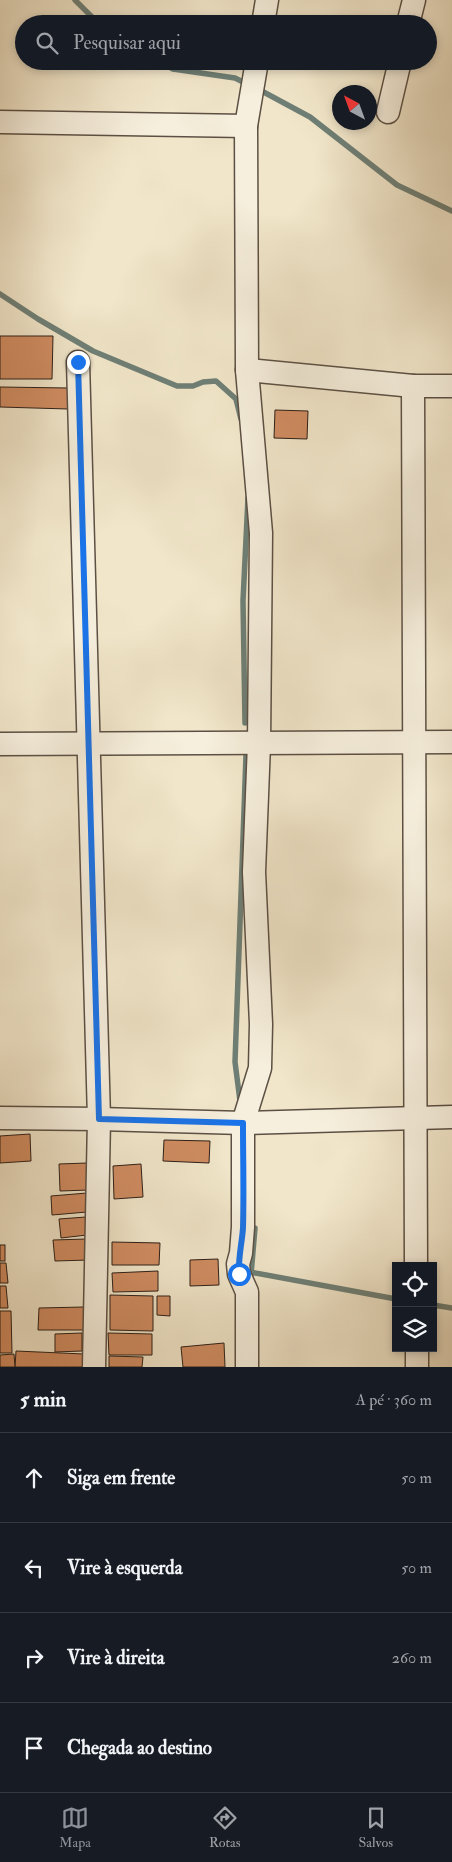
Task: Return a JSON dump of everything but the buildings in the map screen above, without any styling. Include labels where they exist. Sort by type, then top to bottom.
[{"type":"street","points":[[264,15],[267,0]]},
{"type":"street","points":[[410,15],[414,0]]},
{"type":"street","points":[[247,1367],[247,1292],[239,1274],[238,1264],[243,1227],[243,1123],[260,1068],[261,1024],[254,872],[259,744],[261,533],[246,370],[246,126],[255,70]]},
{"type":"street","points":[[388,112],[398,70]]},
{"type":"street","points":[[0,122],[246,126]]},
{"type":"street","points":[[78,362],[99,1119],[94,1367]]},
{"type":"street","points":[[246,370],[413,386],[452,386]]},
{"type":"street","points":[[413,386],[416,1262]]},
{"type":"street","points":[[0,744],[452,742]]},
{"type":"street","points":[[0,1118],[243,1123],[452,1117]]},
{"type":"street","points":[[417,1352],[417,1367]]},
{"type":"waterway","points":[[75,0],[90,15]]},
{"type":"waterway","points":[[180,70],[235,78],[247,84]]},
{"type":"waterway","points":[[258,89],[310,117],[397,185],[452,211]]},
{"type":"waterway","points":[[0,294],[93,351],[177,386],[193,386],[203,382],[216,381],[236,399],[241,419]]},
{"type":"waterway","points":[[245,723],[243,601],[248,498]]},
{"type":"waterway","points":[[240,1101],[235,1062],[246,755]]},
{"type":"waterway","points":[[251,1275],[255,1228]]},
{"type":"waterway","points":[[250,1272],[392,1298]]},
{"type":"waterway","points":[[437,1306],[452,1308]]},
{"type":"route","points":[[78,362],[99,1119],[243,1123],[243,1227],[238,1264],[239,1274]]}]
